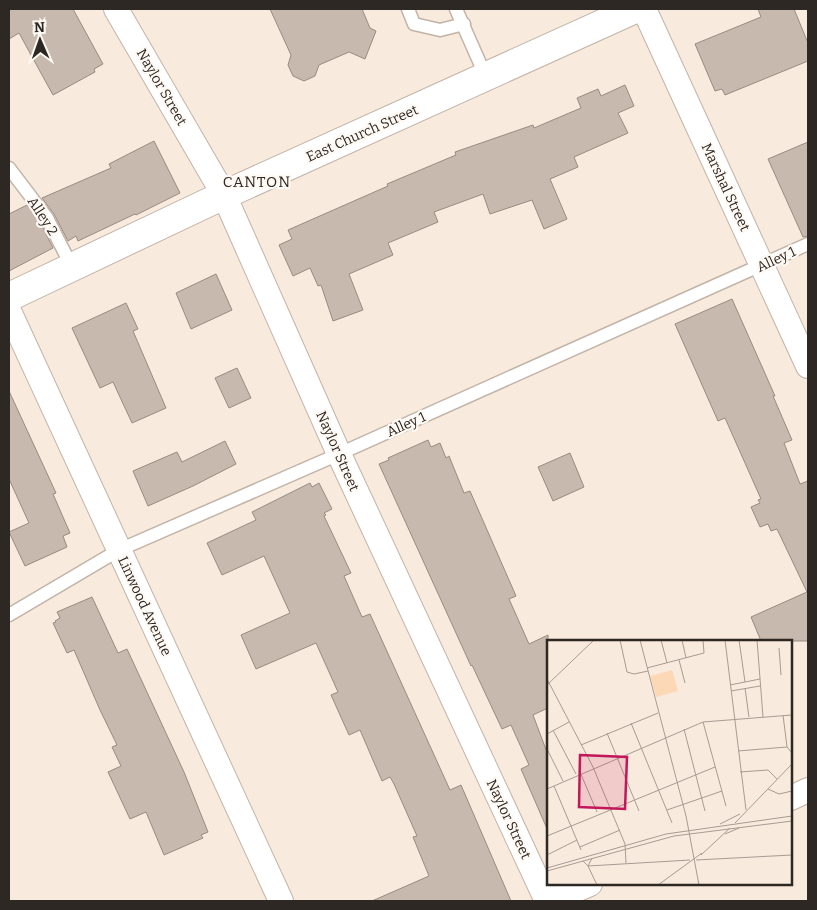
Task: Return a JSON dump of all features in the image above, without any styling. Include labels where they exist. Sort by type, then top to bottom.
[{"type":"street","name":"Naylor Street","points":[[116,9],[224,195],[339,454],[548,901]]},
{"type":"street","name":"East Church Street","points":[[9,297],[224,195],[635,9]]},
{"type":"street","name":"Marshal Street","points":[[644,9],[808,366]]},
{"type":"street","name":"Linwood Avenue","points":[[9,311],[281,901]]},
{"type":"street","points":[[792,798],[808,790]]},
{"type":"street","points":[[548,901],[588,885]]},
{"type":"lane","points":[[408,9],[414,24],[440,30],[464,24]]},
{"type":"lane","points":[[456,9],[486,77]]},
{"type":"lane","name":"Alley 2","points":[[9,168],[48,218],[72,267]]},
{"type":"lane","name":"Alley 1","points":[[9,615],[119,550],[339,454],[808,244]]},
{"type":"building","points":[[9,9],[73,9],[103,64],[94,69],[95,72],[53,95],[19,33],[9,39]]},
{"type":"building","points":[[270,9],[362,9],[370,28],[376,31],[365,59],[349,52],[319,65],[315,76],[304,81],[293,76],[288,65],[291,55]]},
{"type":"building","points":[[758,9],[794,9],[808,43],[808,61],[725,95],[722,89],[715,91],[695,44],[761,17]]},
{"type":"building","points":[[625,85],[634,106],[618,113],[628,133],[574,157],[578,167],[550,179],[567,219],[544,229],[532,200],[490,214],[483,194],[434,212],[438,222],[388,243],[393,255],[349,274],[363,310],[333,321],[321,285],[318,286],[310,268],[293,276],[279,245],[292,239],[288,230],[388,186],[387,184],[456,155],[455,152],[533,125],[534,128],[581,108],[577,98],[598,89],[601,96]]},
{"type":"building","points":[[154,141],[180,193],[78,241],[76,236],[68,241],[54,214],[42,198],[111,168],[109,164]]},
{"type":"building","points":[[808,142],[808,236],[803,237],[768,159]]},
{"type":"building","points":[[27,205],[40,222],[53,248],[9,271],[9,214]]},
{"type":"building","points":[[216,274],[232,310],[191,329],[176,293]]},
{"type":"building","points":[[732,299],[775,396],[773,396],[792,440],[784,443],[800,484],[808,481],[808,641],[761,640],[751,617],[807,592],[777,529],[771,531],[768,524],[760,527],[751,507],[760,503],[758,500],[761,499],[725,418],[718,421],[675,324]]},
{"type":"building","points":[[126,303],[138,329],[133,331],[166,408],[132,423],[113,382],[100,388],[72,328]]},
{"type":"building","points":[[237,368],[251,398],[229,408],[215,378]]},
{"type":"building","points":[[9,391],[56,493],[53,494],[70,533],[63,536],[67,547],[25,566],[9,532],[29,523],[9,479]]},
{"type":"building","points":[[428,440],[431,447],[440,443],[446,458],[449,456],[464,493],[470,491],[516,596],[509,599],[529,644],[548,635],[547,708],[533,715],[547,752],[547,829],[521,769],[529,765],[511,725],[502,729],[471,666],[379,464],[389,460],[388,458]]},
{"type":"building","points":[[225,441],[236,464],[148,506],[133,471],[177,452],[182,462]]},
{"type":"building","points":[[570,453],[584,487],[553,501],[538,467]]},
{"type":"building","points":[[310,483],[312,487],[319,483],[332,509],[324,513],[326,515],[324,516],[351,573],[344,576],[362,617],[370,614],[450,790],[461,785],[511,901],[372,901],[429,876],[413,837],[417,836],[394,784],[390,777],[382,781],[360,730],[349,735],[331,695],[338,692],[316,643],[256,669],[241,635],[290,613],[264,556],[222,575],[207,543],[256,520],[252,512]]},
{"type":"building","points":[[92,597],[118,653],[127,649],[184,772],[208,832],[201,835],[203,838],[164,855],[146,812],[130,819],[108,772],[121,766],[112,747],[117,745],[74,650],[67,653],[53,623],[60,618],[57,612]]},
{"type":"district","name":"CANTON","points":[[257,182]]}]
